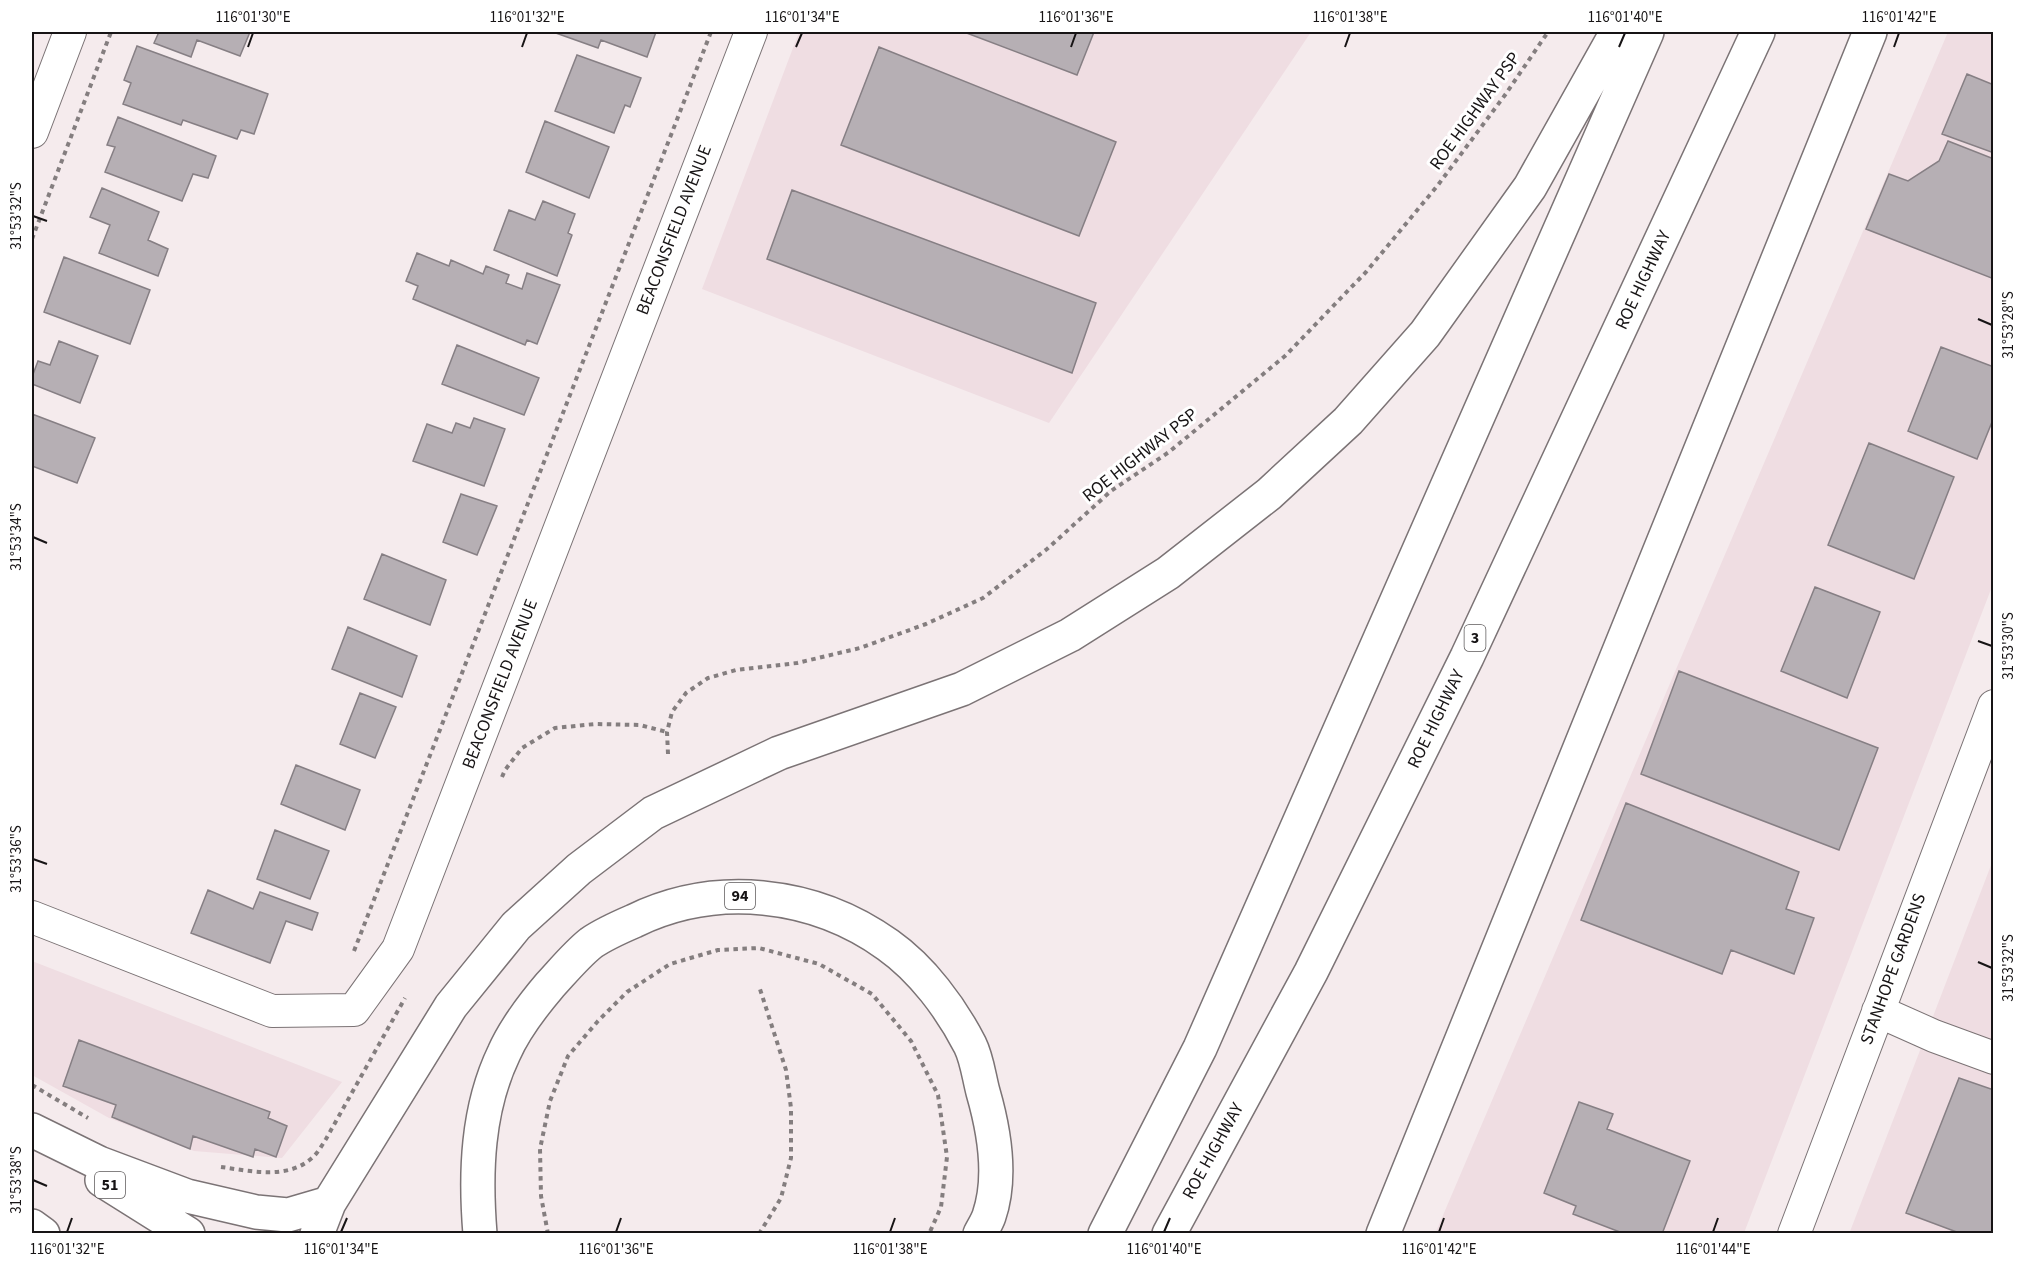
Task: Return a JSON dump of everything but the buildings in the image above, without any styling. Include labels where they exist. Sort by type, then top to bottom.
[{"type":"highway","points":[[317,1233],[329,1203],[451,1006],[516,926],[579,869],[653,813],[779,753],[962,689],[1070,635],[1168,573],[1269,494],[1348,421],[1425,334],[1530,187],[1617,32]]},
{"type":"highway","points":[[1105,1233],[1200,1048],[1647,32]]},
{"type":"highway","name":"ROE HIGHWAY","points":[[1168,1233],[1311,972],[1467,657],[1758,32]]},
{"type":"highway","points":[[1383,1233],[1695,469],[1870,32]]},
{"type":"highway","name":"94","points":[[480,1233],[478,1146],[485,1109],[504,1052],[541,996],[591,943],[624,926],[679,903],[744,896],[780,900],[812,908],[850,923],[888,945],[919,973],[948,1008],[972,1048],[991,1119],[996,1176],[989,1216],[980,1233]]},
{"type":"highway","points":[[32,1130],[99,1163],[187,1196],[256,1212],[288,1215],[329,1203]]},
{"type":"highway","name":"51","points":[[32,1136],[188,1233]]},
{"type":"highway","points":[[32,1226],[43,1233]]},
{"type":"street","points":[[32,132],[70,32]]},
{"type":"street","name":"BEACONSFIELD AVENUE","points":[[32,917],[272,1011],[354,1010],[398,949],[751,32]]},
{"type":"street","name":"STANHOPE GARDENS","points":[[1794,1233],[1994,706]]},
{"type":"street","points":[[1878,1011],[1934,1036],[1994,1058]]},
{"type":"path","points":[[32,239],[111,32]]},
{"type":"path","points":[[352,957],[711,32]]},
{"type":"path","name":"ROE HIGHWAY PSP","points":[[668,754],[667,732],[672,712],[686,693],[708,678],[736,670],[797,663],[860,648],[926,624],[983,598],[1047,549],[1111,491],[1169,452],[1285,356],[1366,272],[1438,185],[1505,96],[1548,32]]},
{"type":"path","points":[[548,1233],[541,1196],[540,1149],[550,1101],[568,1056],[627,992],[670,964],[718,950],[759,948],[819,963],[872,994],[911,1041],[938,1095],[947,1157],[941,1207],[928,1233]]},
{"type":"path","points":[[759,986],[786,1070],[791,1108],[791,1158],[781,1198],[761,1233]]},
{"type":"shaded area","points":[[799,32],[1311,32],[1049,423],[702,289]]},
{"type":"shaded area","points":[[1948,32],[1993,32],[1993,584],[1744,1233],[1435,1234]]},
{"type":"shaded area","points":[[1993,860],[1993,1233],[1849,1234],[1919,1053]]},
{"type":"shaded area","points":[[32,961],[342,1082],[282,1158],[194,1151],[109,1118],[32,1075]]}]
